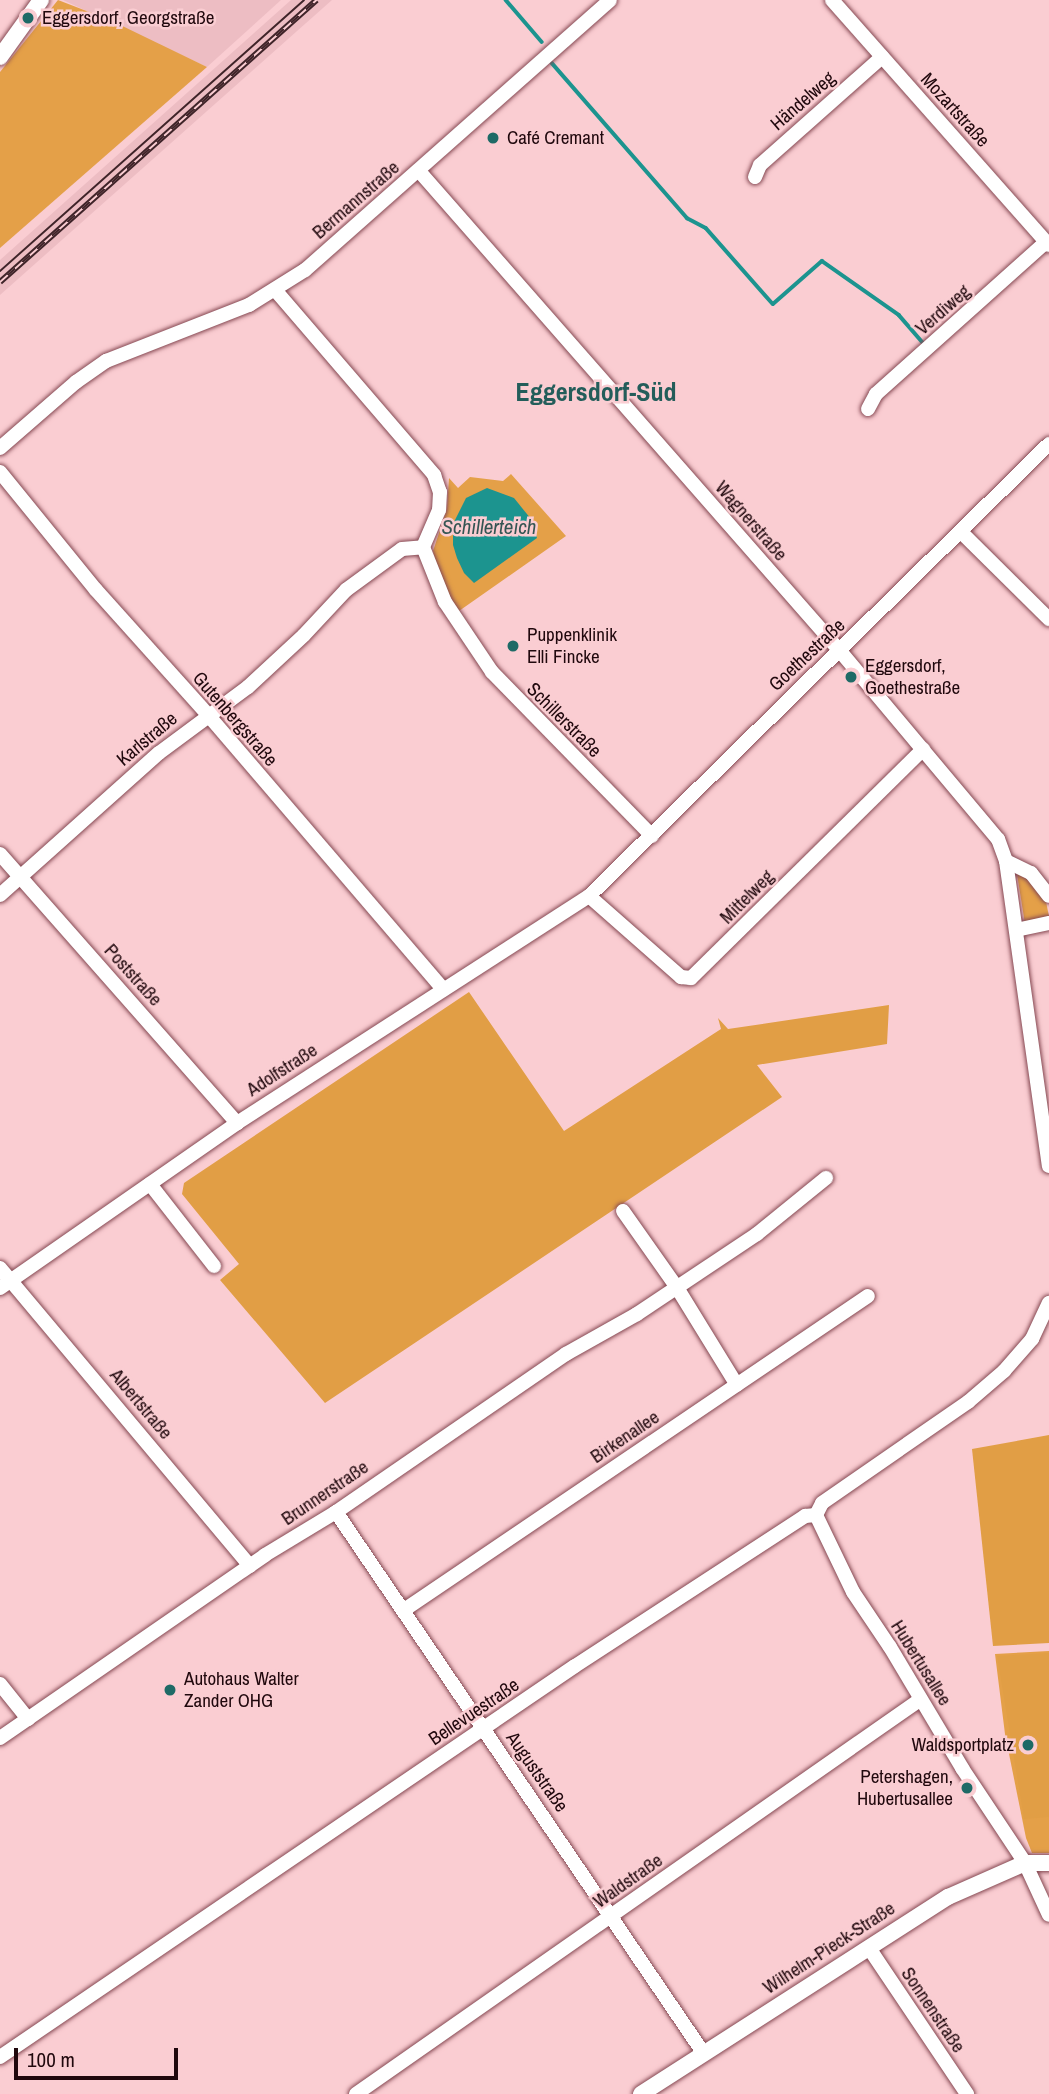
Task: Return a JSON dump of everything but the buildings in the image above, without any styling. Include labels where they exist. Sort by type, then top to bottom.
[{"type":"street","points":[[0,57],[41,0]]},
{"type":"street","name":"Bermannstraße","points":[[0,448],[90,371],[122,354],[249,305],[305,270],[610,0]]},
{"type":"street","name":"Mozartstraße","points":[[832,0],[1048,243]]},
{"type":"street","name":"Händelweg","points":[[755,177],[760,165],[882,57]]},
{"type":"street","name":"Wagnerstraße","points":[[419,171],[840,650],[998,839],[1006,861]]},
{"type":"street","name":"Verdiweg","points":[[868,409],[876,394],[1048,243]]},
{"type":"street","points":[[275,291],[435,475],[440,492],[439,510],[423,547]]},
{"type":"street","name":"Goethestraße","points":[[590,895],[1049,444]]},
{"type":"street","name":"Gutenbergstraße","points":[[0,472],[96,590],[209,716],[443,989]]},
{"type":"street","points":[[961,532],[1049,619]]},
{"type":"street","name":"Karlstraße","points":[[0,895],[159,753],[247,687],[322,617],[346,590],[402,549],[423,547]]},
{"type":"street","name":"Schillerstraße","points":[[423,547],[445,602],[492,672],[652,836]]},
{"type":"street","name":"Mittelweg","points":[[590,895],[681,977],[691,978],[923,749]]},
{"type":"street","name":"Poststraße","points":[[0,854],[237,1123]]},
{"type":"street","points":[[1006,861],[1031,873],[1049,896]]},
{"type":"street","points":[[1006,861],[1049,1166]]},
{"type":"street","name":"Adolfstraße","points":[[5,1284],[237,1123],[590,895]]},
{"type":"street","points":[[1016,930],[1049,923]]},
{"type":"street","name":"Brunnerstraße","points":[[0,1738],[547,1366],[637,1314],[757,1234],[826,1178]]},
{"type":"street","points":[[150,1184],[214,1266]]},
{"type":"street","points":[[623,1211],[676,1286],[737,1385]]},
{"type":"street","name":"Albertstraße","points":[[0,1268],[5,1284],[250,1566]]},
{"type":"street","name":"Birkenallee","points":[[404,1610],[868,1296]]},
{"type":"street","name":"Bellevuestraße","points":[[0,2057],[484,1728],[805,1516],[816,1514],[822,1503],[968,1402],[1020,1355],[1042,1322],[1049,1303]]},
{"type":"street","name":"Auguststraße","points":[[336,1512],[704,2054]]},
{"type":"street","name":"Hubertusallee","points":[[816,1514],[852,1592],[1025,1863],[1049,1914]]},
{"type":"street","points":[[0,1684],[28,1719]]},
{"type":"street","name":"Waldstraße","points":[[356,2094],[921,1699]]},
{"type":"street","name":"Wilhelm-Pieck-Straße","points":[[642,2094],[948,1897],[1025,1863],[1049,1863]]},
{"type":"street","name":"Sonnenstraße","points":[[869,1948],[967,2094]]},
{"type":"shaded area","points":[[58,0],[110,20],[207,67],[0,248],[0,72]]},
{"type":"shaded area","points":[[63,0],[281,0],[207,67]]},
{"type":"shaded area","points":[[291,0],[332,0],[0,295],[0,260]]},
{"type":"shaded area","points":[[511,474],[566,536],[459,611],[442,584],[433,551],[447,509],[449,478],[458,488],[470,477],[503,481]]},
{"type":"shaded area","points":[[1017,874],[1024,874],[1045,896],[1049,917],[1025,924]]},
{"type":"shaded area","points":[[469,992],[564,1131],[721,1029],[718,1018],[728,1029],[889,1005],[887,1044],[757,1065],[782,1097],[325,1403],[220,1280],[239,1264],[182,1194],[184,1183]]},
{"type":"shaded area","points":[[1049,1435],[1049,1643],[993,1646],[972,1449]]},
{"type":"shaded area","name":"Waldsportplatz","points":[[1049,1651],[1049,1853],[1032,1853],[1026,1838],[1005,1734],[995,1654]]},
{"type":"shaded area","name":"Waldsportplatz","points":[[1049,1653],[1049,1817],[1024,1819],[997,1656]]},
{"type":"water","name":"Schillerteich","points":[[487,488],[514,498],[531,519],[537,538],[474,583],[464,573],[457,558],[453,545],[453,524],[466,498]]},
{"type":"waterway","points":[[506,0],[542,42]]},
{"type":"waterway","points":[[552,63],[687,218],[706,228],[773,304],[822,261],[899,315],[923,343]]},
{"type":"tram line","points":[[0,271],[304,0]]},
{"type":"railway","points":[[0,282],[316,0]]},
{"type":"place","name":"Eggersdorf, Georgstraße","points":[[28,18]]},
{"type":"place","name":"Café Cremant","points":[[493,138]]},
{"type":"place","name":"Puppenklinik Elli Fincke","points":[[513,646]]},
{"type":"place","name":"Eggersdorf, Goethestraße","points":[[851,677]]},
{"type":"place","name":"Autohaus Walter Zander OHG","points":[[170,1690]]},
{"type":"place","name":"Waldsportplatz","points":[[1028,1745]]},
{"type":"place","name":"Petershagen, Hubertusallee","points":[[967,1788]]},
{"type":"district","name":"Eggersdorf-Süd","points":[[596,392]]}]
